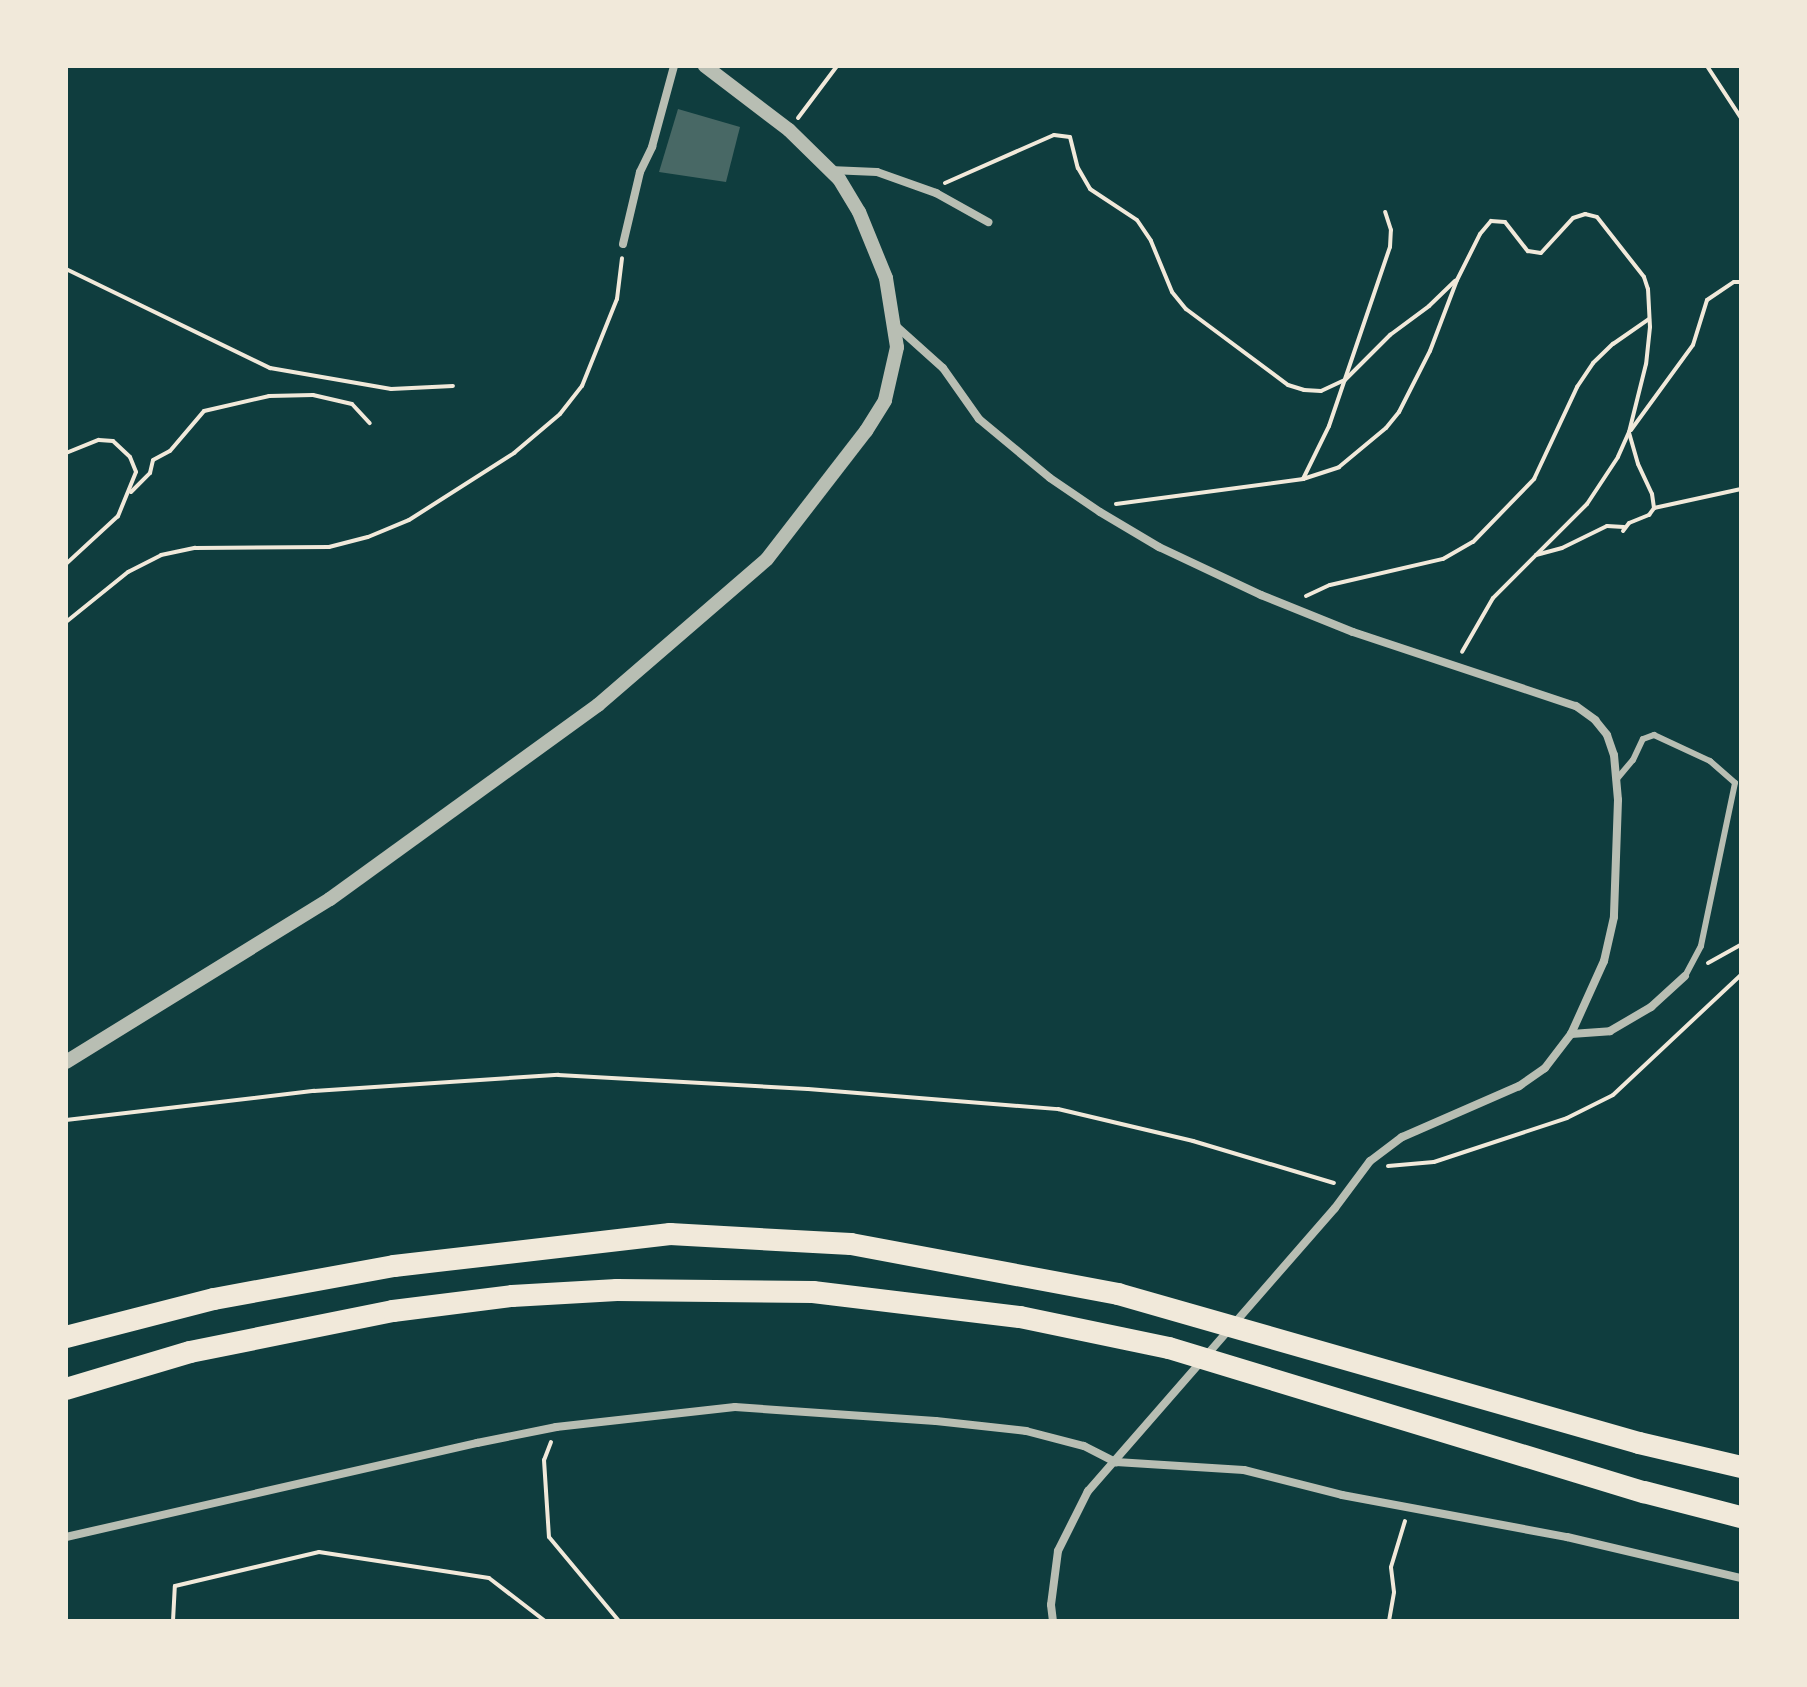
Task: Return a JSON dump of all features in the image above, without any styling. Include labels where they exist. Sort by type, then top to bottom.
[{"type":"highway","points":[[66,1337],[214,1299],[394,1266],[670,1234],[851,1244],[1118,1294],[1639,1443],[1741,1467]]},
{"type":"highway","points":[[66,1389],[217,1346],[393,1311],[512,1296],[617,1290],[813,1292],[1020,1317],[1169,1348],[1644,1492],[1741,1517]]},
{"type":"street","points":[[623,244],[640,172],[652,147],[674,66]]},
{"type":"street","points":[[66,1062],[330,899],[598,705],[767,559],[841,465],[885,400],[897,347],[895,325],[886,278],[865,225],[839,179],[830,170],[789,130],[705,66]]},
{"type":"street","points":[[830,170],[877,172],[929,190],[988,222]]},
{"type":"street","points":[[895,325],[943,368],[979,419],[1050,478],[1100,512],[1159,547],[1290,606],[1458,668],[1576,706],[1607,735],[1616,780],[1618,874],[1614,917],[1604,961],[1571,1034],[1545,1068],[1519,1086],[1402,1137],[1370,1161],[1335,1208],[1088,1491],[1058,1551],[1051,1605],[1053,1621]]},
{"type":"street","points":[[1571,1034],[1610,1031],[1651,1007],[1685,976]]},
{"type":"street","points":[[66,1537],[556,1427],[735,1407],[936,1421],[1026,1431],[1084,1446],[1116,1462],[1244,1470],[1410,1508],[1567,1537],[1741,1578]]},
{"type":"lane","points":[[1616,780],[1633,760],[1643,739],[1654,735],[1710,761],[1735,783],[1701,946],[1685,976]]},
{"type":"path","points":[[789,130],[837,66]]},
{"type":"path","points":[[1707,66],[1741,118]]},
{"type":"path","points":[[929,190],[1054,135],[1070,137],[1078,168],[1090,189],[1137,220],[1151,241],[1172,292],[1186,309],[1288,385],[1321,391],[1345,380],[1390,335],[1457,280]]},
{"type":"path","points":[[1303,479],[1329,426],[1390,247],[1391,230],[1385,212]]},
{"type":"path","points":[[1100,512],[1122,501],[1303,479],[1339,467],[1386,428],[1399,412],[1430,351],[1457,280],[1480,234],[1491,221],[1505,222],[1528,251],[1541,253],[1573,218],[1585,214],[1597,217],[1608,226],[1644,277],[1650,319],[1646,364],[1629,432],[1618,457],[1587,504],[1493,598],[1473,630],[1458,668]]},
{"type":"path","points":[[66,622],[128,572],[161,555],[195,548],[329,547],[368,537],[409,520],[514,453],[560,414],[582,386],[617,299],[623,244]]},
{"type":"path","points":[[66,269],[270,368],[391,389],[453,386]]},
{"type":"path","points":[[1629,432],[1693,345],[1707,300],[1723,287],[1741,282]]},
{"type":"path","points":[[1290,606],[1330,585],[1443,559],[1473,542],[1534,479],[1577,387],[1593,363],[1613,344],[1650,319]]},
{"type":"path","points":[[131,492],[150,473],[153,460],[170,451],[204,411],[269,396],[313,395],[352,404],[370,423]]},
{"type":"path","points":[[1629,432],[1654,508]]},
{"type":"path","points":[[66,453],[99,440],[113,441],[130,457],[136,472],[131,492],[118,516],[66,564]]},
{"type":"path","points":[[1533,555],[1562,548],[1607,526],[1624,529],[1649,515],[1654,508],[1741,489]]},
{"type":"path","points":[[1685,976],[1741,945]]},
{"type":"path","points":[[1389,1166],[1434,1162],[1567,1118],[1613,1095],[1741,975]]},
{"type":"path","points":[[66,1120],[314,1091],[573,1076],[808,1089],[1058,1109],[1193,1141],[1349,1188]]},
{"type":"path","points":[[556,1427],[544,1460],[549,1537],[619,1621]]},
{"type":"path","points":[[1389,1621],[1394,1592],[1391,1567],[1410,1508]]},
{"type":"path","points":[[173,1621],[175,1586],[319,1552],[489,1578],[545,1621]]},
{"type":"building","points":[[678,109],[740,127],[726,182],[659,172]]}]
